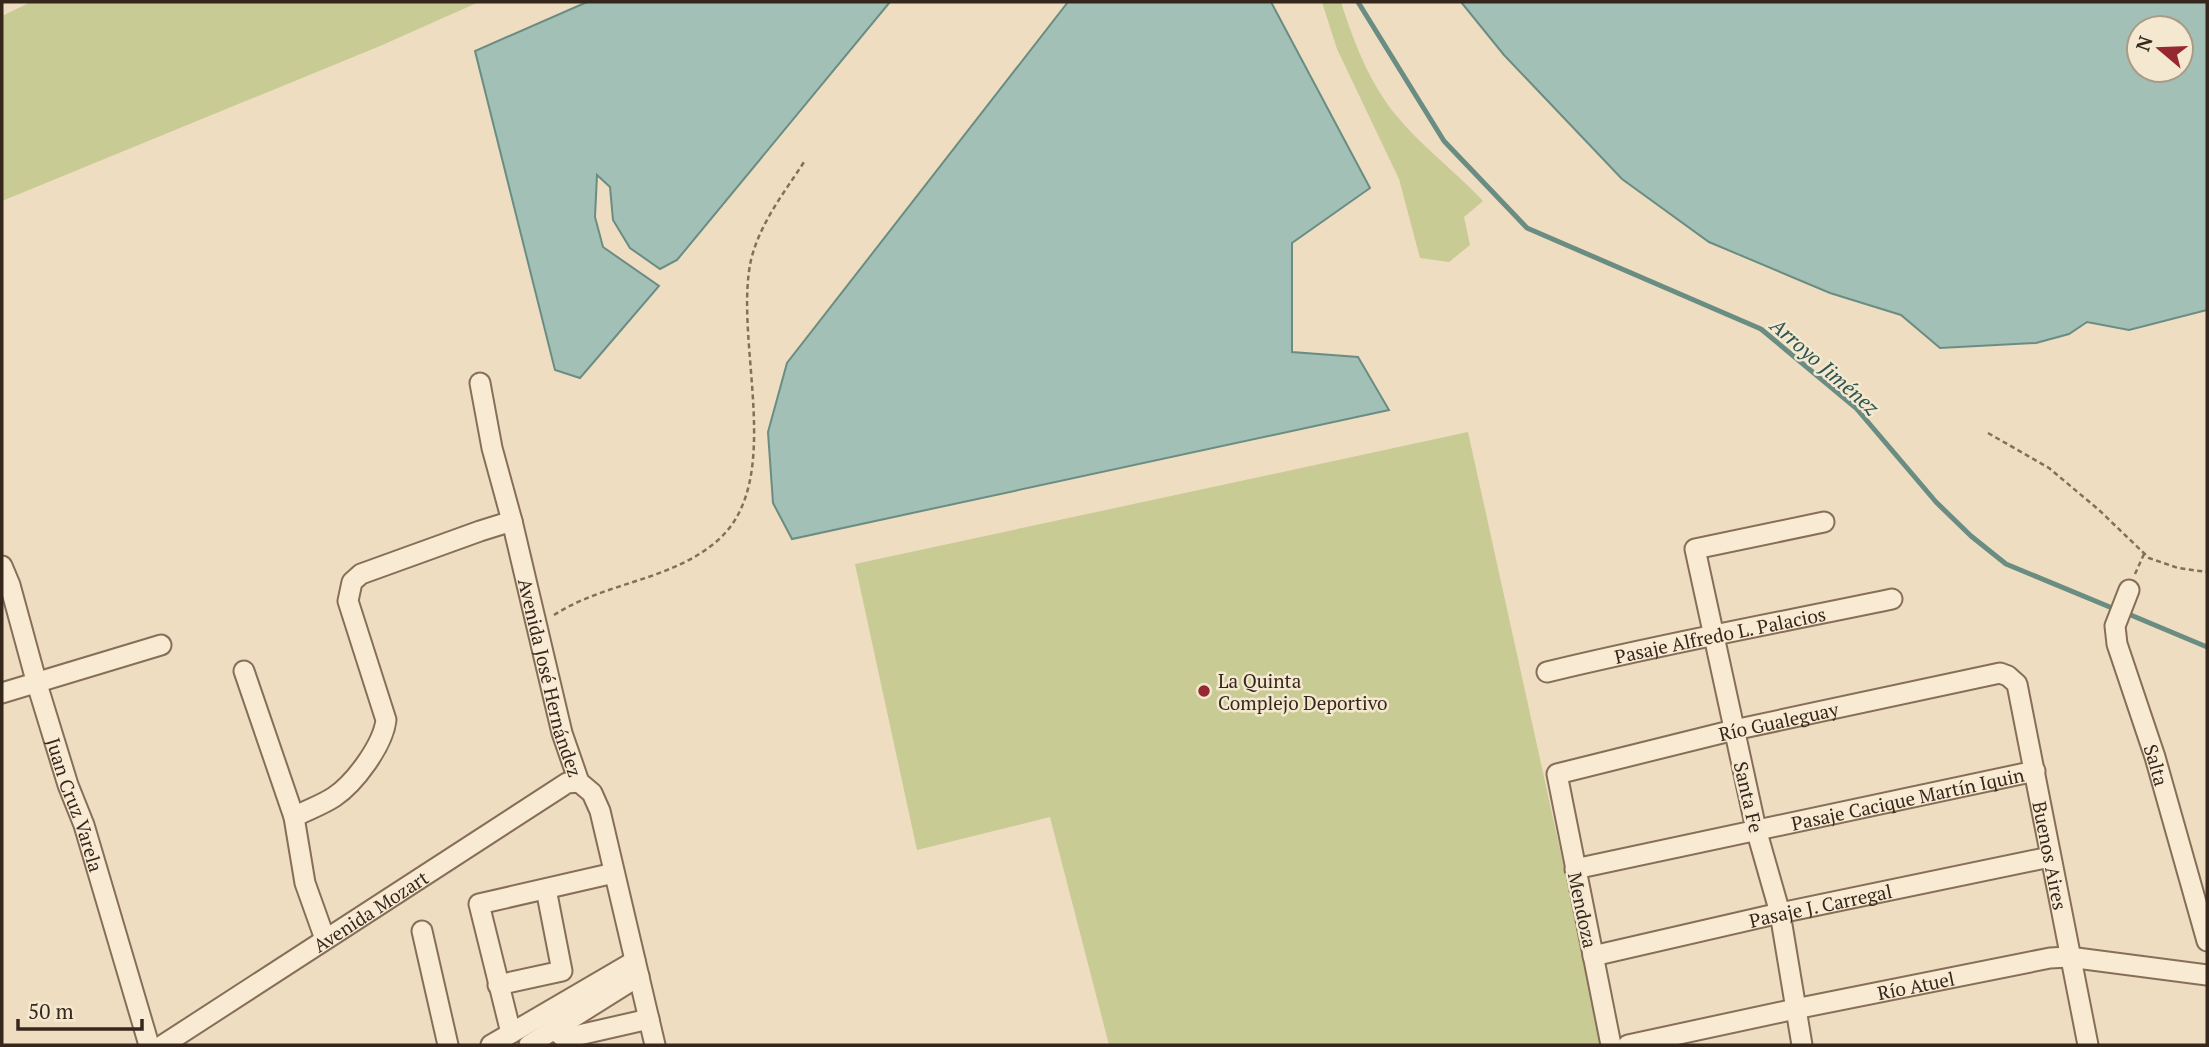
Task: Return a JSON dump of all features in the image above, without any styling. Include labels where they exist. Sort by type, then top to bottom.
[{"type":"street","name":"Avenida José Hernández","points":[[480,383],[492,449],[512,521],[562,733],[579,782],[592,793],[600,811],[655,1045]]},
{"type":"street","points":[[294,817],[342,790],[379,744],[384,733],[386,720],[348,601],[352,582],[361,574],[512,521]]},
{"type":"street","name":"Santa Fe","points":[[1802,1045],[1780,913],[1756,829],[1695,549],[1824,523]]},
{"type":"street","name":"Juan Cruz Varela","points":[[2,566],[10,585],[68,785],[84,825],[149,1045]]},
{"type":"street","name":"Salta","points":[[2129,590],[2115,626],[2116,644],[2155,757],[2207,941]]},
{"type":"street","name":"Pasaje Alfredo L. Palacios","points":[[1546,671],[1636,650],[1892,599]]},
{"type":"street","points":[[2,694],[161,645]]},
{"type":"street","points":[[244,671],[294,817],[305,883],[325,939]]},
{"type":"street","name":"Río Gualeguay","points":[[1557,774],[1734,730],[2000,673]]},
{"type":"street","name":"Buenos Aires","points":[[2000,673],[2017,684],[2088,1045]]},
{"type":"street","name":"Pasaje Cacique Martín Iquin","points":[[1575,869],[2035,771]]},
{"type":"street","name":"Mendoza","points":[[1557,774],[1611,1045]]},
{"type":"street","name":"Avenida Mozart","points":[[163,1045],[567,783],[579,782]]},
{"type":"street","name":"Pasaje J. Carregal","points":[[1593,956],[1780,913],[2050,857]]},
{"type":"street","points":[[511,1032],[479,904],[614,873]]},
{"type":"street","points":[[498,985],[562,971],[546,889]]},
{"type":"street","points":[[422,931],[448,1045]]},
{"type":"street","name":"Río Atuel","points":[[1628,1045],[2050,958],[2069,957],[2207,975]]},
{"type":"street","points":[[529,1045],[554,1030],[637,968]]},
{"type":"street","points":[[491,1045],[511,1032],[637,968]]},
{"type":"street","points":[[554,1030],[562,1036],[570,1037],[649,1019]]},
{"type":"path","points":[[537,627],[566,607],[599,592],[681,565],[720,538],[743,507],[750,485],[754,454],[747,312],[751,261],[763,225],[804,163]]},
{"type":"path","points":[[1988,433],[2049,468],[2099,510],[2149,558],[2178,568],[2207,572]]},
{"type":"path","points":[[2129,590],[2144,553]]},
{"type":"green space","points":[[31,2],[479,2],[380,46],[2,201],[2,16]]},
{"type":"green space","points":[[1322,2],[1341,2],[1363,60],[1386,102],[1416,137],[1483,201],[1464,217],[1470,245],[1449,262],[1420,258],[1399,179],[1337,49]]},
{"type":"green space","name":"La Quinta Complejo Deportivo","points":[[1468,432],[1603,1045],[1109,1045],[1050,817],[917,850],[855,564]]},
{"type":"water","points":[[587,2],[890,2],[677,260],[660,269],[630,248],[613,220],[610,187],[597,175],[595,217],[603,247],[659,286],[580,378],[555,370],[475,51]]},
{"type":"water","points":[[1068,2],[1271,2],[1370,188],[1292,243],[1292,352],[1358,357],[1389,410],[792,539],[773,503],[768,432],[787,363]]},
{"type":"water","points":[[1461,2],[2207,2],[2207,310],[2129,330],[2087,322],[2069,334],[2036,343],[1940,348],[1901,315],[1830,293],[1709,242],[1622,179],[1504,55]]},
{"type":"waterway","name":"Arroyo Jiménez","points":[[1358,2],[1444,141],[1527,228],[1761,329],[1856,408],[1936,502],[1971,536],[2006,564],[2117,610]]},
{"type":"waterway","name":"Arroyo Jiménez","points":[[2126,613],[2207,647]]},
{"type":"place","name":"La Quinta Complejo Deportivo","points":[[1204,691]]}]
